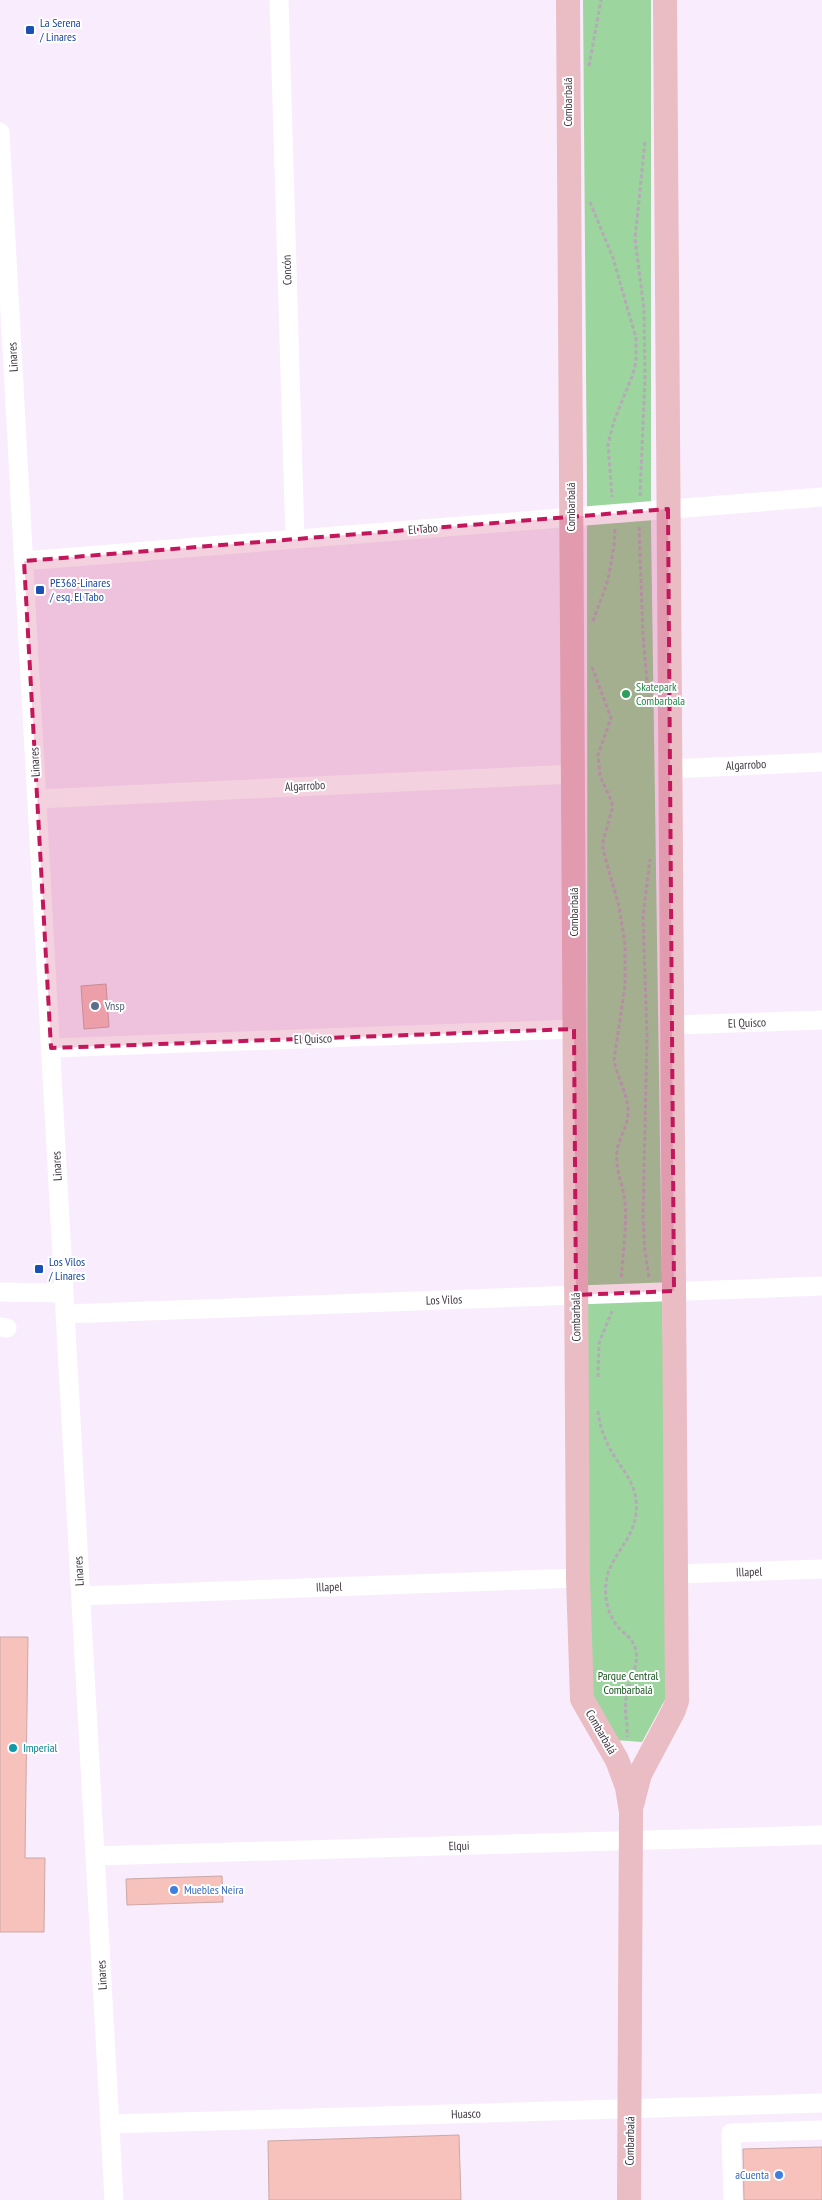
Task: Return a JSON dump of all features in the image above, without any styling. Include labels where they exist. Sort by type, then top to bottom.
[{"type":"main road","name":"Combarbalá","points":[[568,0],[578,1578],[582,1699],[617,1749],[631,1812],[629,2200]]},
{"type":"main road","name":"Combarbalá","points":[[631,1812],[640,1774],[674,1710],[678,1690],[676,1574],[663,1292],[672,1025],[665,0]]},
{"type":"main road","points":[[617,1749],[640,1751],[657,1743]]},
{"type":"street","name":"Concón","points":[[279,0],[295,539]]},
{"type":"street","name":"Linares","points":[[0,132],[6,345],[24,561],[114,2200]]},
{"type":"street","name":"El Tabo","points":[[24,561],[822,497]]},
{"type":"street","name":"Algarrobo","points":[[670,769],[822,762]]},
{"type":"street","name":"Algarrobo","points":[[37,799],[573,774]]},
{"type":"street","name":"El Quisco","points":[[672,1025],[822,1020]]},
{"type":"street","name":"El Quisco","points":[[51,1048],[574,1029]]},
{"type":"street","name":"Los Vilos","points":[[66,1314],[822,1286]]},
{"type":"street","points":[[0,1292],[64,1292]]},
{"type":"street","name":"Illapel","points":[[676,1574],[822,1569]]},
{"type":"street","name":"Illapel","points":[[81,1596],[578,1578]]},
{"type":"street","name":"Elqui","points":[[95,1856],[822,1835]]},
{"type":"street","name":"Huasco","points":[[110,2124],[822,2103]]},
{"type":"street","points":[[733,2200],[731,2133],[822,2130]]},
{"type":"path","points":[[588,71],[602,0]]},
{"type":"path","points":[[645,136],[636,239],[644,309],[645,377],[639,538],[643,636],[650,711]]},
{"type":"path","points":[[589,194],[593,211],[622,286],[636,338],[636,361],[633,374],[614,421],[608,444],[615,538],[608,580],[591,626]]},
{"type":"path","points":[[591,660],[611,718],[598,755],[600,776],[612,802],[612,810],[605,829],[603,850],[619,906],[625,944],[625,986],[614,1060],[627,1102],[628,1112],[617,1151],[626,1218],[620,1293]]},
{"type":"path","points":[[650,858],[644,916],[647,1036],[643,1217],[645,1251],[663,1292]]},
{"type":"path","points":[[598,1380],[599,1343],[615,1305],[607,1309]]},
{"type":"path","points":[[598,1408],[604,1437],[630,1478],[636,1502],[633,1528],[612,1564],[606,1584],[606,1596],[613,1620],[630,1639],[636,1651],[636,1666],[626,1699],[617,1749]]},
{"type":"highlighted area","points":[[668,509],[674,1291],[576,1295],[574,1029],[51,1048],[24,561]]},
{"type":"green space","name":"Parque Central Combarbalá","points":[[583,0],[651,0],[651,526],[668,1694],[642,1742],[615,1740],[588,1696],[587,490]]},
{"type":"building","name":"Vnsp","points":[[106,984],[109,1027],[84,1029],[81,986]]},
{"type":"building","name":"Imperial","points":[[0,1637],[28,1637],[25,1858],[45,1858],[44,1932],[0,1932]]},
{"type":"building","name":"Muebles Neira","points":[[222,1876],[223,1902],[127,1905],[126,1879]]},
{"type":"building","points":[[459,2135],[461,2200],[269,2200],[268,2141]]},
{"type":"building","name":"aCuenta","points":[[822,2147],[822,2200],[744,2200],[743,2149]]},
{"type":"place","name":"La Serena / Linares","points":[[30,30]]},
{"type":"place","name":"PE368-Linares / esq. El Tabo","points":[[40,590]]},
{"type":"place","name":"Skatepark Combarbala","points":[[626,694]]},
{"type":"place","name":"Vnsp","points":[[95,1006]]},
{"type":"place","name":"Los Vilos / Linares","points":[[39,1269]]},
{"type":"place","name":"Imperial","points":[[13,1748]]},
{"type":"place","name":"Muebles Neira","points":[[174,1890]]},
{"type":"place","name":"aCuenta","points":[[779,2175]]}]
